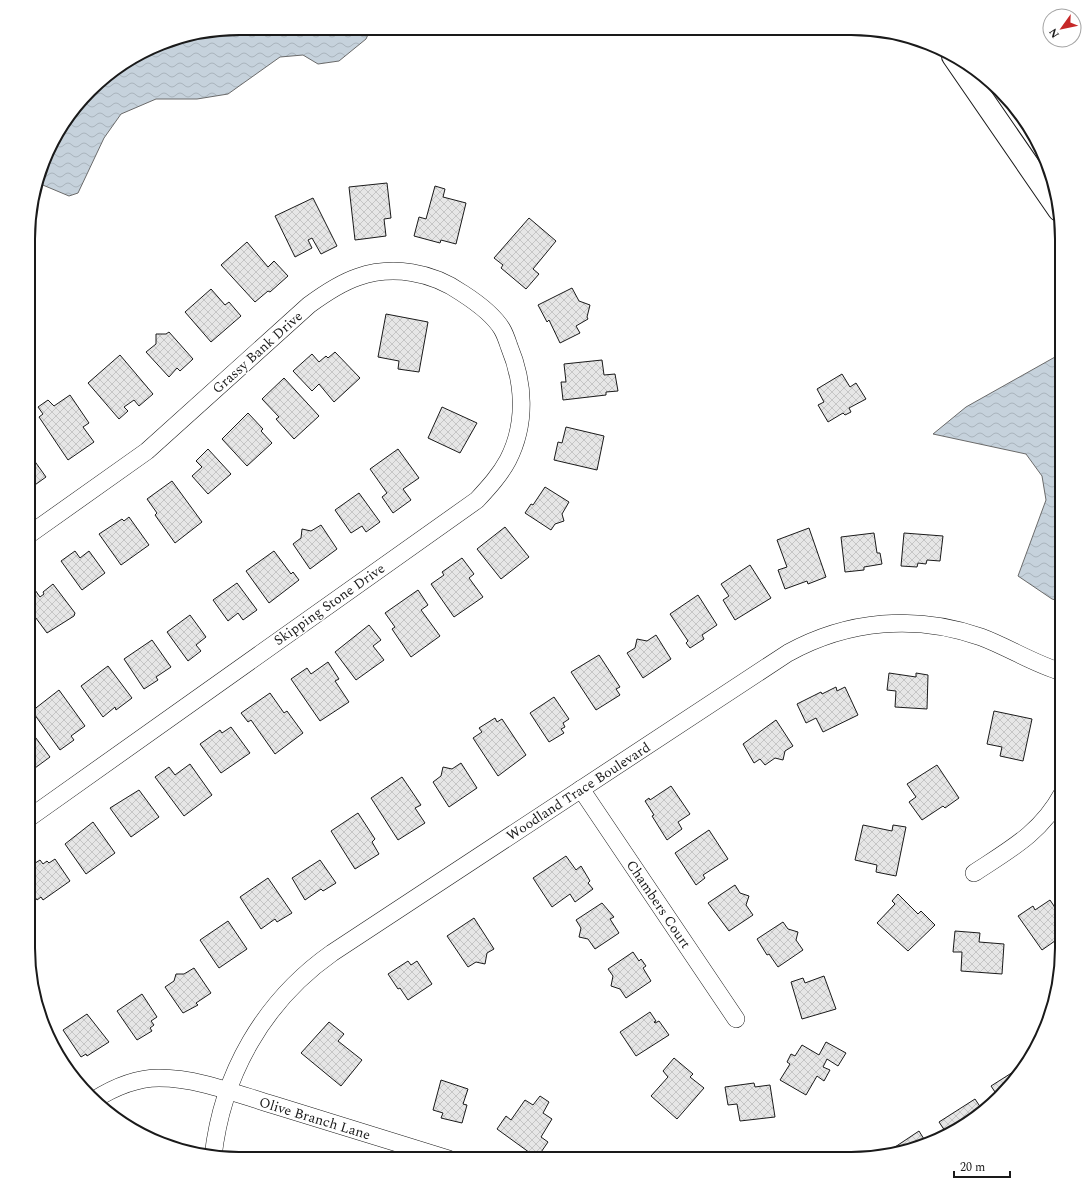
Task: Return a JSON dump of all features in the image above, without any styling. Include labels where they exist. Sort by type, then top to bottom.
[{"type":"main road","points":[[960,67],[1051,198]]},
{"type":"street","name":"Grassy Bank Drive","points":[[35,530],[147,451],[308,305],[331,289],[358,276],[388,271],[415,272],[448,283],[478,304],[502,328]]},
{"type":"street","name":"Skipping Stone Drive","points":[[35,814],[477,500],[497,479],[508,459],[516,441],[521,418],[522,396],[516,363],[502,328]]},
{"type":"street","name":"Woodland Trace Boulevard","points":[[215,1150],[219,1121],[228,1090],[244,1051],[259,1027],[284,995],[305,974],[338,948],[788,653],[812,641],[846,629],[883,623],[902,622],[950,628],[982,638],[1055,669]]},
{"type":"street","name":"Chambers Court","points":[[581,789],[736,1019]]},
{"type":"street","points":[[974,873],[1033,832],[1055,805]]},
{"type":"street","name":"Olive Branch Lane","points":[[100,1097],[110,1090],[128,1084],[158,1078],[177,1079],[228,1090],[427,1152]]},
{"type":"water","points":[[226,35],[368,35],[366,39],[339,61],[318,64],[303,55],[280,57],[228,94],[197,99],[156,99],[121,114],[104,138],[78,193],[69,196],[42,185],[62,137],[86,104],[104,86],[137,62],[173,46],[186,42]]},
{"type":"water","points":[[1055,357],[1055,600],[1018,576],[1046,500],[1042,476],[1026,454],[933,434],[966,407]]},
{"type":"building","points":[[387,183],[391,218],[384,219],[386,236],[355,240],[349,187]]},
{"type":"building","points":[[435,186],[445,189],[443,197],[466,203],[456,244],[441,240],[440,243],[414,236],[419,217],[426,219]]},
{"type":"building","points":[[313,198],[337,246],[321,254],[312,238],[308,240],[312,248],[295,257],[275,216]]},
{"type":"building","points":[[529,218],[556,241],[533,269],[539,274],[526,289],[501,268],[503,265],[494,258]]},
{"type":"building","points":[[247,242],[268,267],[274,261],[288,276],[270,292],[268,291],[255,302],[221,265]]},
{"type":"building","points":[[572,288],[579,301],[590,305],[587,317],[588,319],[576,326],[580,333],[560,343],[549,320],[547,322],[538,305]]},
{"type":"building","points":[[211,289],[225,305],[229,302],[241,316],[211,342],[185,312]]},
{"type":"building","points":[[386,314],[428,322],[419,372],[398,369],[399,361],[378,357]]},
{"type":"building","points":[[169,332],[193,359],[180,371],[177,368],[169,377],[146,352],[156,344],[156,334],[166,334]]},
{"type":"building","points":[[335,352],[360,378],[334,402],[319,384],[312,391],[293,371],[312,354],[319,362],[326,356],[328,358]]},
{"type":"building","points":[[120,355],[153,394],[139,406],[134,400],[124,407],[128,411],[119,419],[88,383]]},
{"type":"building","points":[[602,360],[604,375],[615,374],[618,391],[606,392],[606,395],[563,400],[561,382],[566,382],[564,364]]},
{"type":"building","points":[[842,374],[850,387],[856,383],[866,399],[849,408],[851,412],[845,415],[843,413],[828,422],[818,405],[824,402],[817,389]]},
{"type":"building","points":[[284,378],[319,416],[294,439],[276,419],[279,417],[262,399]]},
{"type":"building","points":[[70,395],[89,423],[83,427],[94,442],[68,460],[39,417],[43,414],[38,407],[48,400],[54,406]]},
{"type":"building","points":[[442,407],[477,423],[460,453],[428,438]]},
{"type":"building","points":[[248,413],[263,429],[261,431],[272,443],[247,466],[222,439]]},
{"type":"building","points":[[566,427],[604,436],[597,470],[554,460],[558,442],[562,443]]},
{"type":"building","points":[[208,449],[231,474],[208,494],[192,476],[202,467],[196,461]]},
{"type":"building","points":[[398,449],[419,478],[403,489],[411,500],[393,513],[382,497],[387,493],[370,469]]},
{"type":"building","points":[[35,462],[46,477],[35,485]]},
{"type":"building","points":[[172,481],[202,522],[175,543],[155,515],[157,513],[147,499]]},
{"type":"building","points":[[545,487],[569,502],[562,514],[564,521],[555,524],[551,530],[525,513],[531,504],[533,505]]},
{"type":"building","points":[[359,493],[380,522],[366,532],[362,526],[351,533],[335,510]]},
{"type":"building","points":[[129,517],[149,545],[121,565],[99,534],[122,519],[124,521]]},
{"type":"building","points":[[321,525],[337,549],[310,569],[293,544],[301,538],[302,529],[311,531]]},
{"type":"building","points":[[505,527],[529,557],[501,579],[477,549]]},
{"type":"building","points":[[809,528],[826,577],[808,584],[807,581],[785,589],[778,570],[787,567],[777,540]]},
{"type":"building","points":[[874,533],[877,553],[880,553],[882,564],[864,567],[864,570],[845,572],[841,537]]},
{"type":"building","points":[[904,533],[943,536],[940,561],[927,560],[926,564],[918,563],[917,567],[901,566]]},
{"type":"building","points":[[75,551],[80,558],[89,551],[105,573],[82,590],[61,561]]},
{"type":"building","points":[[274,551],[291,574],[293,572],[299,580],[269,603],[246,571]]},
{"type":"building","points":[[462,558],[474,574],[469,578],[483,597],[454,617],[431,584],[444,575],[442,572]]},
{"type":"building","points":[[750,565],[771,598],[735,620],[723,600],[729,596],[721,584]]},
{"type":"building","points":[[237,583],[257,610],[243,620],[238,613],[228,621],[213,600]]},
{"type":"building","points":[[53,584],[75,613],[74,616],[47,633],[35,617],[35,590],[40,597],[44,594],[43,592]]},
{"type":"building","points":[[418,590],[428,605],[421,610],[440,636],[411,657],[392,629],[395,627],[385,613]]},
{"type":"building","points":[[698,595],[717,625],[702,635],[704,639],[690,648],[686,643],[688,641],[670,614]]},
{"type":"building","points":[[190,615],[206,637],[196,645],[201,651],[188,661],[167,632]]},
{"type":"building","points":[[369,625],[381,640],[373,646],[384,660],[356,680],[335,652]]},
{"type":"building","points":[[656,635],[671,659],[643,678],[627,653],[635,648],[637,639],[647,641]]},
{"type":"building","points":[[152,640],[171,667],[156,677],[158,680],[144,689],[124,659]]},
{"type":"building","points":[[599,655],[620,687],[616,689],[620,695],[596,710],[571,672]]},
{"type":"building","points":[[328,662],[339,679],[335,681],[349,702],[320,721],[291,679],[307,668],[311,674]]},
{"type":"building","points":[[108,666],[132,698],[116,710],[115,707],[103,717],[81,686]]},
{"type":"building","points":[[889,673],[916,677],[916,673],[928,675],[927,709],[895,707],[896,691],[887,690]]},
{"type":"building","points":[[836,687],[837,691],[845,687],[858,715],[823,732],[816,718],[806,723],[797,704],[821,692],[822,694]]},
{"type":"building","points":[[59,690],[85,726],[71,736],[74,740],[60,750],[35,715],[35,709]]},
{"type":"building","points":[[270,693],[284,713],[287,711],[303,733],[275,754],[251,720],[248,722],[241,713]]},
{"type":"building","points":[[554,697],[569,719],[563,723],[565,727],[561,729],[564,733],[549,742],[530,713]]},
{"type":"building","points":[[994,711],[1032,719],[1023,761],[1000,756],[1002,747],[987,744]]},
{"type":"building","points":[[495,718],[497,722],[502,719],[526,755],[498,776],[473,738],[482,732],[479,728]]},
{"type":"building","points":[[776,720],[793,746],[785,751],[783,760],[775,758],[765,765],[760,759],[754,763],[743,744]]},
{"type":"building","points":[[231,727],[250,753],[221,773],[200,744],[220,730],[222,733]]},
{"type":"building","points":[[35,737],[50,757],[35,768]]},
{"type":"building","points":[[461,763],[477,788],[449,807],[433,782],[441,776],[443,767],[452,769]]},
{"type":"building","points":[[190,764],[212,795],[184,816],[155,777],[169,767],[175,775]]},
{"type":"building","points":[[937,765],[959,798],[945,808],[943,806],[922,820],[909,802],[916,797],[907,784]]},
{"type":"building","points":[[402,777],[421,805],[415,808],[425,823],[398,840],[371,798]]},
{"type":"building","points":[[671,786],[690,814],[678,822],[682,829],[667,840],[652,816],[654,815],[645,801],[649,798],[650,800]]},
{"type":"building","points":[[139,790],[159,817],[131,837],[110,808]]},
{"type":"building","points":[[358,813],[375,839],[372,842],[379,854],[355,869],[331,831]]},
{"type":"building","points":[[93,822],[115,853],[86,874],[65,844]]},
{"type":"building","points":[[863,825],[892,831],[893,825],[906,827],[896,876],[876,872],[877,865],[855,860]]},
{"type":"building","points":[[709,830],[728,859],[703,875],[705,878],[696,885],[675,853]]},
{"type":"building","points":[[566,856],[576,870],[581,866],[590,881],[588,883],[593,889],[575,902],[570,894],[552,907],[533,878]]},
{"type":"building","points":[[55,859],[70,881],[43,900],[41,897],[37,900],[35,897],[35,863],[40,860],[43,864],[47,861],[49,863]]},
{"type":"building","points":[[320,860],[336,883],[323,891],[321,889],[305,900],[292,878]]},
{"type":"building","points":[[268,878],[292,913],[277,922],[275,919],[261,929],[240,897]]},
{"type":"building","points":[[735,885],[740,893],[749,896],[746,905],[753,915],[729,931],[708,903]]},
{"type":"building","points":[[898,894],[918,914],[921,911],[935,925],[908,951],[877,923],[895,904],[892,901]]},
{"type":"building","points":[[1050,900],[1055,908],[1055,941],[1042,950],[1018,916],[1033,906],[1035,910]]},
{"type":"building","points":[[602,903],[614,917],[610,919],[619,933],[595,949],[588,939],[579,937],[581,928],[576,920]]},
{"type":"building","points":[[474,918],[494,949],[487,953],[485,964],[476,962],[468,967],[447,936]]},
{"type":"building","points":[[228,921],[247,949],[219,968],[200,940]]},
{"type":"building","points":[[783,922],[788,929],[798,932],[796,940],[803,950],[778,967],[769,954],[767,955],[757,939]]},
{"type":"building","points":[[955,931],[980,933],[979,942],[1004,944],[1002,974],[961,971],[962,952],[953,952]]},
{"type":"building","points":[[633,952],[639,961],[641,959],[646,966],[643,968],[651,981],[626,998],[620,989],[611,986],[613,976],[608,969]]},
{"type":"building","points":[[408,961],[411,965],[417,961],[432,984],[408,1000],[400,988],[398,989],[388,974]]},
{"type":"building","points":[[194,968],[211,993],[196,1003],[198,1005],[183,1013],[165,987],[174,981],[176,974],[184,974]]},
{"type":"building","points":[[824,976],[836,1009],[802,1019],[791,982],[803,978],[805,983]]},
{"type":"building","points":[[142,994],[157,1017],[151,1021],[154,1025],[150,1028],[152,1031],[137,1040],[117,1011]]},
{"type":"building","points":[[650,1012],[656,1021],[654,1022],[659,1021],[669,1035],[636,1056],[620,1032]]},
{"type":"building","points":[[87,1014],[109,1042],[87,1056],[86,1054],[81,1057],[63,1030]]},
{"type":"building","points":[[329,1022],[344,1034],[338,1041],[362,1060],[341,1086],[301,1053]]},
{"type":"building","points":[[826,1042],[846,1053],[838,1066],[827,1059],[823,1067],[830,1070],[824,1081],[817,1076],[806,1095],[780,1080],[790,1064],[787,1062],[791,1054],[795,1056],[802,1045],[819,1055]]},
{"type":"building","points":[[674,1058],[693,1074],[690,1077],[704,1088],[677,1119],[651,1096],[668,1077],[663,1071]]},
{"type":"building","points":[[1013,1072],[995,1092],[991,1086]]},
{"type":"building","points":[[441,1080],[468,1089],[463,1104],[467,1105],[462,1123],[441,1118],[443,1113],[433,1110]]},
{"type":"building","points":[[754,1083],[755,1087],[770,1085],[775,1117],[740,1121],[737,1104],[728,1105],[725,1087]]},
{"type":"building","points":[[540,1096],[549,1102],[543,1113],[552,1119],[541,1137],[548,1142],[541,1152],[529,1152],[497,1129],[506,1116],[511,1120],[525,1100],[533,1105]]},
{"type":"building","points":[[975,1099],[980,1106],[964,1118],[944,1130],[939,1122]]},
{"type":"building","points":[[919,1131],[923,1138],[917,1141],[895,1147]]}]
